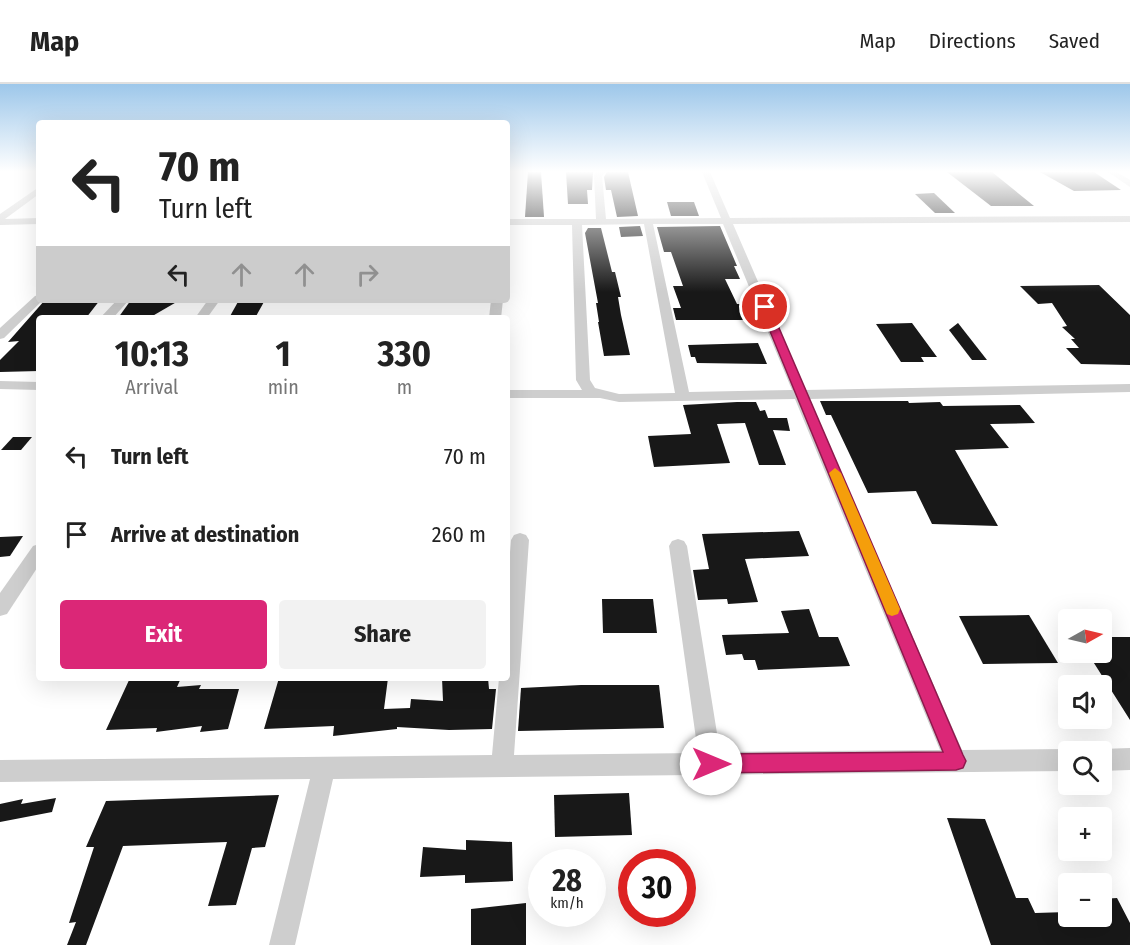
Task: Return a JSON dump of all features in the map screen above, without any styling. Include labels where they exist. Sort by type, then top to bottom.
[{"type":"street","points":[[600,212],[601,222]]},
{"type":"street","points":[[724,212],[956,761]]},
{"type":"street","points":[[510,222],[1130,219]]},
{"type":"street","points":[[0,220],[36,222]]},
{"type":"street","points":[[577,222],[583,380],[590,391],[619,398],[1130,388]]},
{"type":"street","points":[[648,222],[683,396]]},
{"type":"street","points":[[0,334],[36,301]]},
{"type":"street","points":[[109,315],[120,303]]},
{"type":"street","points":[[0,385],[36,386]]},
{"type":"street","points":[[510,394],[602,394]]},
{"type":"street","points":[[510,666],[520,540]]},
{"type":"street","points":[[678,546],[711,764]]},
{"type":"street","points":[[0,608],[36,555]]},
{"type":"street","points":[[502,766],[509,681]]},
{"type":"street","points":[[1112,760],[1130,759]]},
{"type":"street","points":[[0,771],[1058,760]]},
{"type":"street","points":[[282,945],[324,768]]},
{"type":"building","points":[[525,212],[544,212],[544,217],[525,217]]},
{"type":"building","points":[[616,212],[637,212],[638,216],[617,217]]},
{"type":"building","points":[[670,212],[698,212],[699,216],[671,216]]},
{"type":"building","points":[[640,226],[643,236],[621,237],[619,227]]},
{"type":"building","points":[[720,226],[740,279],[725,279],[737,304],[747,304],[753,320],[676,320],[673,308],[681,308],[673,286],[683,286],[671,252],[664,252],[657,227]]},
{"type":"building","points":[[588,228],[601,228],[621,297],[618,297],[630,355],[604,356],[598,322],[596,303],[598,303],[585,233]]},
{"type":"building","points":[[1099,285],[1130,315],[1130,365],[1081,364],[1066,348],[1079,348],[1071,339],[1075,339],[1062,327],[1067,326],[1052,303],[1038,304],[1020,286]]},
{"type":"building","points":[[42,303],[98,303],[88,315],[36,315],[36,371],[0,372],[0,360],[19,341],[8,342]]},
{"type":"building","points":[[129,303],[175,303],[154,315],[120,315]]},
{"type":"building","points":[[237,303],[263,303],[257,315],[231,315]]},
{"type":"building","points":[[912,323],[937,357],[921,357],[924,362],[901,362],[876,324]]},
{"type":"building","points":[[958,323],[987,360],[972,360],[949,330]]},
{"type":"building","points":[[758,343],[767,364],[697,363],[695,357],[691,357],[688,345]]},
{"type":"building","points":[[820,401],[940,402],[943,406],[1020,405],[1035,423],[990,424],[1009,448],[955,450],[998,526],[932,524],[916,491],[868,493],[831,415],[826,415]]},
{"type":"building","points":[[756,402],[760,411],[765,410],[768,418],[787,418],[790,431],[773,430],[786,465],[759,465],[745,423],[717,424],[730,463],[654,467],[648,436],[691,434],[683,405]]},
{"type":"building","points":[[13,437],[32,437],[21,450],[1,450]]},
{"type":"building","points":[[799,531],[809,556],[745,559],[758,602],[728,604],[727,599],[698,600],[693,570],[709,569],[702,534]]},
{"type":"building","points":[[23,536],[10,556],[0,557],[0,537]]},
{"type":"building","points":[[602,599],[653,599],[657,633],[603,633]]},
{"type":"building","points":[[809,609],[819,637],[838,637],[850,666],[758,670],[755,660],[744,660],[742,654],[726,655],[722,635],[789,633],[781,611]]},
{"type":"building","points":[[1029,615],[1058,663],[983,664],[959,616]]},
{"type":"building","points":[[1112,637],[1130,637],[1130,720],[1112,692],[1112,675],[1102,675],[1094,663],[1112,663]]},
{"type":"building","points":[[129,681],[180,681],[177,687],[201,685],[199,689],[239,689],[228,729],[200,732],[202,726],[156,732],[157,728],[106,730]]},
{"type":"building","points":[[278,681],[388,681],[384,709],[410,708],[411,699],[443,701],[442,681],[488,681],[489,689],[496,689],[492,729],[449,730],[397,727],[397,729],[333,736],[334,726],[264,729]]},
{"type":"building","points":[[659,685],[664,728],[518,731],[521,688]]},
{"type":"building","points":[[629,793],[632,835],[555,837],[554,795]]},
{"type":"building","points":[[279,795],[265,847],[252,848],[236,905],[208,906],[227,842],[123,846],[86,945],[67,945],[76,922],[69,923],[94,847],[86,847],[106,801]]},
{"type":"building","points":[[56,798],[52,812],[0,822],[0,804],[23,799],[21,804]]},
{"type":"building","points":[[947,818],[985,819],[1016,898],[1028,898],[1035,913],[1058,912],[1058,927],[1112,927],[1112,898],[1117,898],[1130,923],[1130,945],[991,945]]},
{"type":"building","points":[[466,840],[512,842],[513,881],[465,883],[465,875],[420,877],[423,847],[466,850]]},
{"type":"building","points":[[526,903],[526,945],[471,945],[471,909]]},
{"type":"slow traffic","points":[[835,473],[892,609]]},
{"type":"route","points":[[711,764],[956,761],[765,307]]}]
